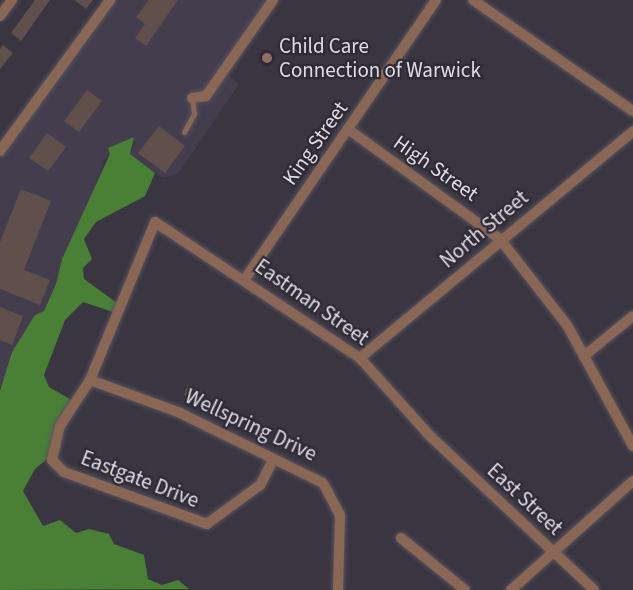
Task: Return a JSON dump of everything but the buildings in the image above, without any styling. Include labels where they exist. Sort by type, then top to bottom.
[{"type":"street","points":[[0,16],[12,0]]},
{"type":"street","points":[[0,151],[110,0]]},
{"type":"street","points":[[192,98],[206,96],[273,0]]},
{"type":"street","name":"King Street","points":[[245,279],[436,0]]},
{"type":"street","points":[[473,0],[633,111]]},
{"type":"street","name":"High Street","points":[[348,129],[500,239],[567,325],[633,446]]},
{"type":"street","name":"North Street","points":[[360,358],[500,239],[633,131]]},
{"type":"street","name":"Eastman Street","points":[[155,222],[245,279],[360,358],[429,435]]},
{"type":"street","name":"Eastgate Drive","points":[[155,222],[90,380],[60,426],[52,451],[52,460],[64,472],[207,524],[260,485],[273,460]]},
{"type":"street","points":[[584,356],[633,316]]},
{"type":"street","name":"Wellspring Drive","points":[[90,380],[178,412],[273,460],[314,476],[336,500],[338,590]]},
{"type":"street","name":"East Street","points":[[429,435],[594,590]]},
{"type":"street","points":[[511,590],[633,481]]},
{"type":"street","points":[[402,538],[465,590]]},
{"type":"lane","points":[[184,132],[194,114],[192,98]]},
{"type":"shaded area","points":[[110,0],[273,0],[224,71],[239,84],[178,174],[162,178],[130,154],[137,140],[103,161],[102,175],[62,259],[56,284],[44,311],[12,352],[0,391],[0,152]]},
{"type":"green space","points":[[134,137],[130,154],[155,173],[145,196],[96,222],[84,239],[92,259],[83,268],[84,279],[117,303],[113,312],[83,302],[65,320],[44,375],[49,387],[75,402],[52,455],[35,469],[23,491],[43,526],[60,520],[76,533],[89,529],[109,534],[114,544],[144,555],[148,579],[162,585],[178,580],[189,589],[0,590],[0,391],[12,352],[35,315],[44,311],[56,284],[62,259],[110,154],[108,148]]},
{"type":"place","name":"Child Care Connection of Warwick","points":[[267,58]]}]
